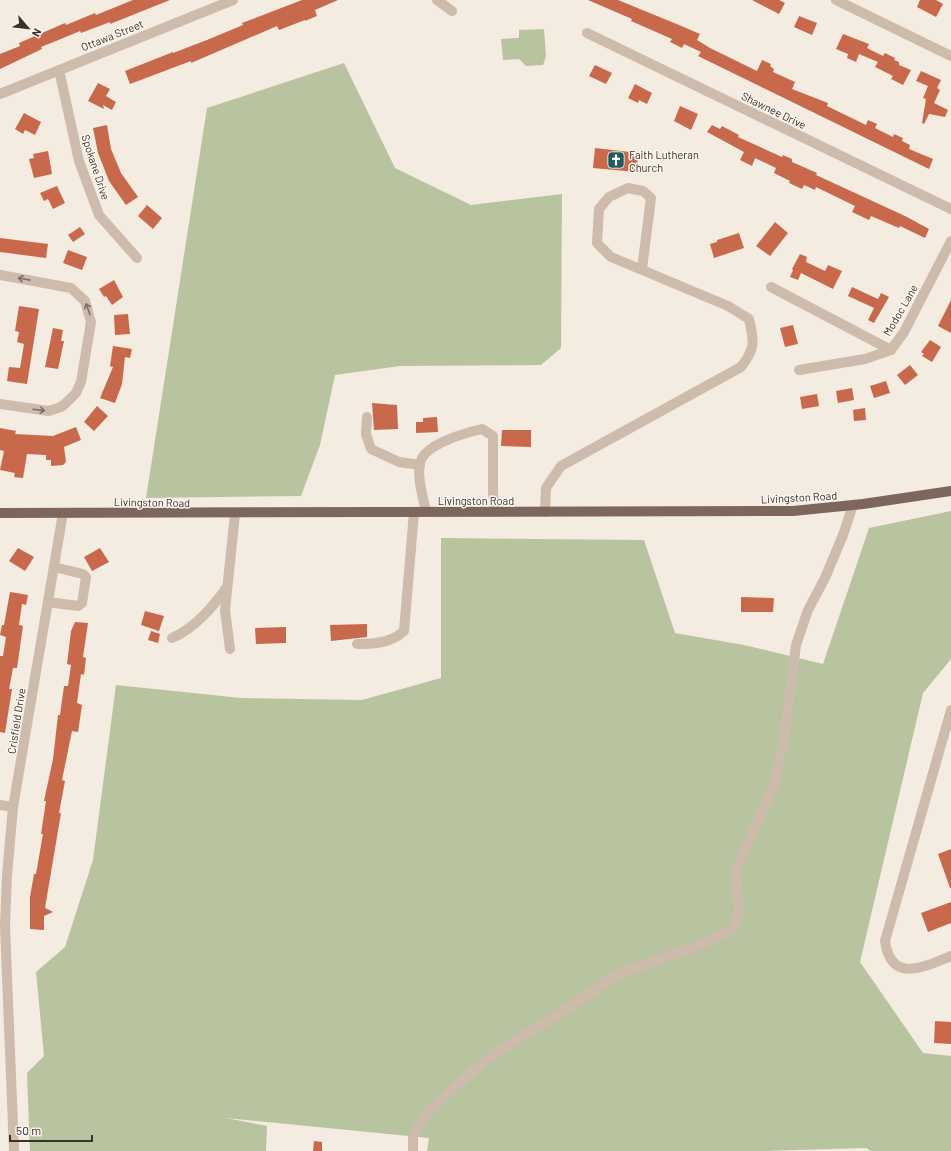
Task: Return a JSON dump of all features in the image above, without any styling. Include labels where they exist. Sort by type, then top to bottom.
[{"type":"main road","name":"Livingston Road","points":[[0,513],[235,514],[793,511],[853,505],[951,491]]},
{"type":"street","name":"Ottawa Street","points":[[0,94],[233,0]]},
{"type":"street","points":[[437,0],[452,12]]},
{"type":"street","points":[[836,0],[951,56]]},
{"type":"street","name":"Shawnee Drive","points":[[587,33],[951,209]]},
{"type":"street","name":"Spokane Drive","points":[[59,70],[79,161],[99,215],[137,258]]},
{"type":"street","points":[[545,512],[546,488],[561,466],[741,367],[749,357],[754,342],[749,319],[728,306],[684,289],[642,269],[611,257],[597,242],[600,209],[609,197],[628,188],[644,191],[651,198],[642,269]]},
{"type":"street","name":"Modoc Lane","points":[[799,370],[866,359],[891,350],[904,332],[951,241]]},
{"type":"street","points":[[0,275],[71,288],[79,293],[88,307],[91,322],[81,382],[72,398],[55,410],[43,410],[0,404]]},
{"type":"street","points":[[771,287],[891,350]]},
{"type":"street","points":[[367,417],[366,434],[371,449],[399,462],[420,465]]},
{"type":"street","points":[[426,512],[419,471],[425,452],[460,434],[482,429],[493,436],[493,494],[496,512]]},
{"type":"street","points":[[413,1151],[413,1136],[426,1114],[491,1056],[562,1012],[618,974],[700,945],[734,928],[739,912],[736,869],[774,785],[785,733],[796,645],[808,610],[825,578],[843,535],[853,505]]},
{"type":"street","points":[[357,644],[382,642],[395,638],[404,631],[414,512]]},
{"type":"street","name":"Crisfield Drive","points":[[14,1151],[5,926],[6,876],[13,806],[63,513]]},
{"type":"street","points":[[230,649],[225,610],[235,514]]},
{"type":"street","points":[[48,602],[78,606],[82,603],[86,577],[77,572],[54,567]]},
{"type":"street","points":[[172,638],[181,634],[198,621],[215,604],[228,586]]},
{"type":"street","points":[[951,710],[885,941],[886,953],[901,969],[920,969],[951,956]]},
{"type":"street","points":[[0,805],[13,806]]},
{"type":"green space","points":[[544,29],[546,56],[543,65],[526,66],[519,59],[503,60],[501,39],[519,38],[519,30]]},
{"type":"green space","points":[[344,63],[395,168],[471,205],[562,194],[561,348],[541,365],[400,366],[335,375],[320,445],[301,496],[146,498],[207,108]]},
{"type":"green space","points":[[951,511],[951,659],[923,693],[860,962],[923,1053],[951,1056],[951,1151],[871,1151],[866,1148],[764,1151],[427,1151],[429,1138],[226,1118],[267,1126],[266,1151],[30,1151],[27,1073],[44,1056],[36,972],[65,947],[93,860],[116,685],[241,698],[362,700],[441,678],[441,538],[644,540],[675,633],[744,645],[823,664],[869,528]]},
{"type":"building","points":[[133,0],[170,0],[110,24],[110,22],[81,33],[80,31],[41,47],[42,49],[0,69],[0,54],[20,46],[19,43],[65,23],[66,25],[95,13],[96,15]]},
{"type":"building","points":[[302,0],[338,0],[315,10],[317,16],[305,21],[279,30],[277,26],[191,63],[191,61],[130,84],[125,71],[207,40],[243,25],[242,23]]},
{"type":"building","points":[[588,0],[618,0],[679,25],[700,34],[697,40],[710,48],[757,71],[762,60],[771,64],[770,66],[774,69],[773,72],[795,82],[792,89],[828,103],[827,106],[866,125],[868,120],[877,124],[875,128],[893,137],[894,134],[903,138],[902,141],[910,145],[909,149],[933,159],[929,169],[698,56],[701,52],[684,44],[682,48],[670,42],[672,39],[631,21],[632,19]]},
{"type":"building","points":[[752,0],[779,0],[785,3],[779,14]]},
{"type":"building","points":[[920,0],[936,0],[943,4],[936,17],[917,7]]},
{"type":"building","points":[[799,16],[817,23],[812,35],[794,27]]},
{"type":"building","points":[[843,34],[869,44],[867,48],[883,56],[885,53],[895,58],[894,60],[899,62],[899,65],[911,70],[903,85],[891,79],[893,76],[875,67],[878,62],[859,54],[856,62],[847,58],[848,54],[836,49]]},
{"type":"building","points":[[595,65],[612,73],[606,84],[589,76]]},
{"type":"building","points":[[921,71],[941,80],[937,88],[940,90],[934,103],[948,110],[945,117],[929,114],[924,124],[922,123],[926,99],[923,98],[928,86],[916,81]]},
{"type":"building","points":[[98,83],[110,89],[106,96],[116,102],[112,110],[103,105],[104,109],[88,101]]},
{"type":"building","points":[[635,84],[652,93],[647,104],[639,100],[638,103],[628,98]]},
{"type":"building","points":[[680,106],[698,114],[691,130],[674,121]]},
{"type":"building","points":[[24,113],[41,122],[35,135],[25,130],[23,134],[15,129]]},
{"type":"building","points":[[107,125],[111,149],[121,173],[138,197],[126,205],[109,181],[98,153],[93,128]]},
{"type":"building","points":[[712,125],[720,129],[722,126],[739,135],[738,137],[782,157],[783,155],[792,159],[792,162],[817,173],[816,175],[905,216],[929,229],[925,238],[900,226],[899,228],[871,216],[869,220],[852,212],[855,206],[816,187],[815,190],[804,185],[802,189],[789,183],[790,181],[774,173],[776,168],[755,158],[752,166],[740,160],[744,152],[707,132]]},
{"type":"building","name":"Faith Lutheran Church","points":[[595,148],[639,153],[636,172],[593,168]]},
{"type":"building","points":[[48,151],[52,174],[34,178],[29,159],[34,158],[33,154]]},
{"type":"building","points":[[57,186],[65,203],[53,209],[48,199],[44,201],[40,193]]},
{"type":"building","points":[[147,205],[162,218],[153,229],[138,216]]},
{"type":"building","points":[[775,222],[788,233],[770,256],[756,246]]},
{"type":"building","points":[[80,227],[85,234],[73,242],[68,235]]},
{"type":"building","points":[[739,233],[744,248],[714,258],[710,244],[717,242],[717,240]]},
{"type":"building","points":[[0,238],[48,244],[46,258],[0,252]]},
{"type":"building","points":[[68,250],[87,257],[82,270],[63,263]]},
{"type":"building","points":[[800,254],[807,257],[806,262],[825,271],[828,265],[842,271],[833,289],[801,273],[798,280],[790,277],[793,270],[792,269]]},
{"type":"building","points":[[114,280],[123,297],[112,305],[99,289]]},
{"type":"building","points":[[852,287],[878,299],[881,293],[889,297],[874,323],[868,320],[874,308],[848,296]]},
{"type":"building","points":[[951,300],[951,333],[938,326]]},
{"type":"building","points":[[19,306],[39,309],[27,384],[7,381],[9,367],[20,368],[24,344],[17,342],[19,332],[15,331]]},
{"type":"building","points":[[128,314],[130,334],[115,335],[114,315]]},
{"type":"building","points":[[793,325],[798,344],[785,347],[780,328]]},
{"type":"building","points":[[53,328],[63,330],[61,341],[64,341],[58,369],[45,367]]},
{"type":"building","points":[[930,340],[941,347],[932,362],[922,356],[924,354],[921,352]]},
{"type":"building","points":[[113,346],[132,349],[130,358],[125,357],[122,384],[115,403],[100,398],[113,367],[110,366]]},
{"type":"building","points":[[910,365],[918,375],[905,385],[897,375]]},
{"type":"building","points":[[886,381],[890,393],[874,398],[870,386]]},
{"type":"building","points":[[852,388],[854,400],[838,403],[836,391]]},
{"type":"building","points":[[817,394],[819,406],[802,409],[800,397]]},
{"type":"building","points":[[372,403],[397,405],[398,429],[374,430]]},
{"type":"building","points":[[97,406],[108,416],[94,431],[84,422]]},
{"type":"building","points":[[865,408],[866,420],[854,421],[853,410]]},
{"type":"building","points":[[437,417],[438,432],[416,433],[416,422],[423,422],[423,418]]},
{"type":"building","points":[[76,427],[81,440],[64,447],[66,462],[63,465],[51,466],[51,460],[46,460],[46,455],[27,454],[23,478],[14,477],[15,473],[0,470],[4,451],[0,450],[0,428],[16,431],[15,434],[53,436]]},
{"type":"building","points":[[502,430],[531,430],[531,447],[501,446]]},
{"type":"building","points":[[18,548],[34,557],[25,571],[9,561]]},
{"type":"building","points":[[100,548],[109,562],[92,571],[84,557]]},
{"type":"building","points":[[10,592],[28,595],[26,605],[22,604],[19,625],[23,626],[17,668],[13,668],[9,689],[12,689],[5,733],[0,732],[0,656],[3,656],[6,637],[0,635],[2,625],[4,625]]},
{"type":"building","points":[[741,597],[774,598],[773,612],[741,612]]},
{"type":"building","points":[[145,611],[164,616],[159,631],[141,625]]},
{"type":"building","points":[[75,622],[88,623],[83,657],[86,658],[84,675],[81,674],[77,703],[82,705],[78,732],[72,731],[62,780],[65,781],[59,813],[61,813],[45,908],[53,912],[44,916],[44,930],[30,929],[30,897],[34,874],[36,874],[43,834],[41,834],[46,801],[44,801],[53,759],[58,715],[60,715],[64,686],[68,686],[71,665],[67,664],[71,631]]},
{"type":"building","points":[[367,624],[367,637],[331,641],[330,625]]},
{"type":"building","points":[[286,627],[286,643],[256,644],[255,628]]},
{"type":"building","points":[[151,631],[160,634],[158,643],[148,640]]},
{"type":"building","points":[[951,849],[951,888],[950,888],[938,854]]},
{"type":"building","points":[[951,902],[951,923],[928,932],[921,913]]},
{"type":"building","points":[[935,1021],[951,1022],[951,1044],[934,1043]]},
{"type":"building","points":[[314,1141],[322,1142],[322,1151],[313,1151]]},
{"type":"place","name":"Faith Lutheran Church","points":[[616,160]]}]
